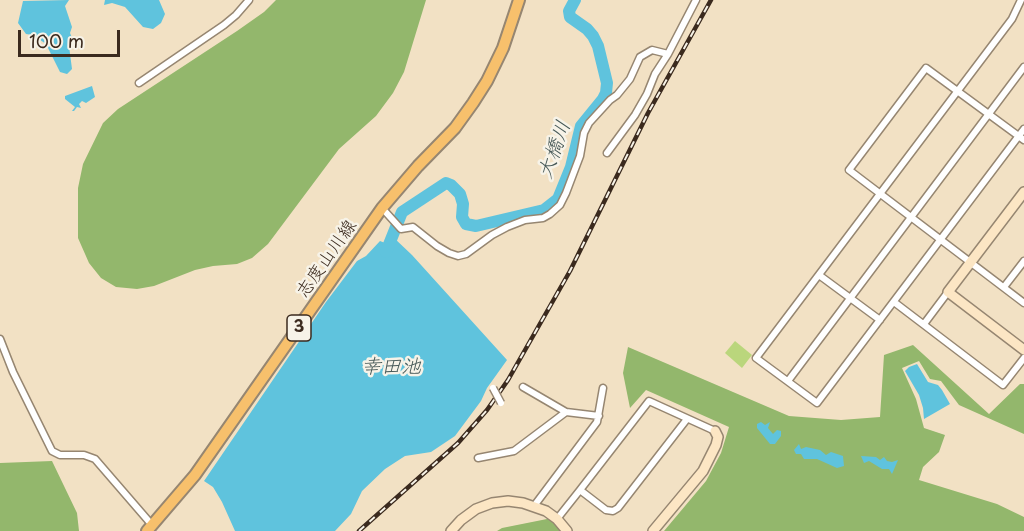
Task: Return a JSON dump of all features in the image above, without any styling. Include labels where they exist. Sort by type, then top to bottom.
[{"type":"main road","name":"志度山川線","points":[[149,528],[195,475],[382,208],[455,128],[473,103],[503,48],[519,0]]},
{"type":"street","points":[[139,83],[225,25],[248,0]]},
{"type":"street","points":[[607,153],[635,115],[696,0]]},
{"type":"street","points":[[1021,0],[1012,19],[756,358],[817,403],[1021,138],[1024,129]]},
{"type":"street","points":[[382,208],[401,229],[413,227],[449,254],[458,256],[466,254],[507,227],[525,220],[543,218],[560,205],[566,193],[589,123],[630,79],[640,57],[652,50],[668,54]]},
{"type":"street","points":[[788,381],[1024,67]]},
{"type":"street","points":[[1021,138],[926,68],[849,170],[1024,303]]},
{"type":"street","points":[[924,324],[1024,192]]},
{"type":"street","points":[[1004,287],[1024,261]]},
{"type":"street","points":[[819,275],[880,320]]},
{"type":"street","points":[[948,292],[1024,350]]},
{"type":"street","points":[[894,302],[1003,385],[1024,358]]},
{"type":"street","points":[[0,339],[13,372],[52,451],[60,455],[84,455],[95,459],[149,528]]},
{"type":"street","points":[[524,387],[566,412],[599,416]]},
{"type":"street","points":[[493,388],[501,403]]},
{"type":"street","points":[[534,506],[597,422],[603,388]]},
{"type":"street","points":[[557,519],[649,401],[715,431],[718,437],[703,471],[653,531]]},
{"type":"street","points":[[478,458],[514,451],[566,412]]},
{"type":"street","points":[[580,490],[606,510],[613,511],[618,508],[687,419]]},
{"type":"street","points":[[450,531],[476,509],[492,503],[508,501],[534,506],[557,519],[567,531]]},
{"type":"green space","points":[[276,0],[426,0],[404,72],[393,93],[376,116],[339,149],[268,244],[252,258],[237,264],[195,270],[154,286],[137,289],[116,287],[101,278],[89,263],[78,238],[78,188],[83,164],[103,123],[118,109],[264,12]]},
{"type":"green space","points":[[735,341],[752,355],[742,368],[725,353]]},
{"type":"green space","points":[[913,345],[989,414],[1020,384],[1024,384],[1024,434],[959,405],[941,381],[930,379],[919,361],[902,368],[916,399],[924,428],[945,435],[939,452],[923,467],[919,480],[997,504],[1024,517],[1024,531],[664,531],[706,481],[721,453],[729,427],[646,390],[630,408],[623,373],[628,347],[789,416],[841,420],[880,417],[884,355]]},
{"type":"green space","points":[[52,461],[77,513],[79,531],[0,531],[0,463]]},
{"type":"green space","points":[[552,518],[562,531],[497,531],[502,528]]},
{"type":"water","points":[[69,0],[65,6],[72,27],[69,46],[72,69],[67,74],[60,72],[46,44],[33,35],[26,34],[18,23],[23,1]]},
{"type":"water","points":[[105,0],[159,0],[165,14],[161,23],[153,29],[143,27],[125,7],[112,3],[104,5]]},
{"type":"water","points":[[92,86],[95,97],[86,103],[82,101],[79,104],[81,108],[77,107],[72,111],[75,107],[65,99],[65,96]]},
{"type":"water","name":"幸田池","points":[[393,237],[507,360],[455,436],[431,452],[405,456],[385,469],[362,491],[351,514],[335,531],[235,531],[213,487],[204,481],[326,302],[357,261],[366,256],[380,241],[385,243]]},
{"type":"water","points":[[917,364],[928,382],[938,385],[950,404],[924,419],[919,395],[905,371]]},
{"type":"water","points":[[761,422],[765,425],[770,422],[768,428],[773,434],[777,430],[781,431],[781,436],[775,444],[770,444],[757,428],[757,424]]},
{"type":"water","points":[[799,444],[801,449],[806,447],[820,450],[826,455],[831,452],[843,456],[844,466],[837,468],[817,459],[804,459],[794,450]]},
{"type":"water","points":[[861,456],[876,457],[880,460],[884,457],[887,461],[892,462],[898,460],[892,474],[889,469],[882,469],[869,461],[864,463]]},
{"type":"waterway","name":"大橋川","points":[[386,252],[402,212],[446,183],[460,194],[463,204],[462,217],[466,224],[476,226],[544,210],[558,199],[571,167],[581,126],[603,99],[607,83],[598,46],[593,36],[570,17],[569,11],[575,0]]},
{"type":"railway","points":[[359,531],[458,443],[487,410],[508,380],[570,271],[648,113],[711,0]]}]
